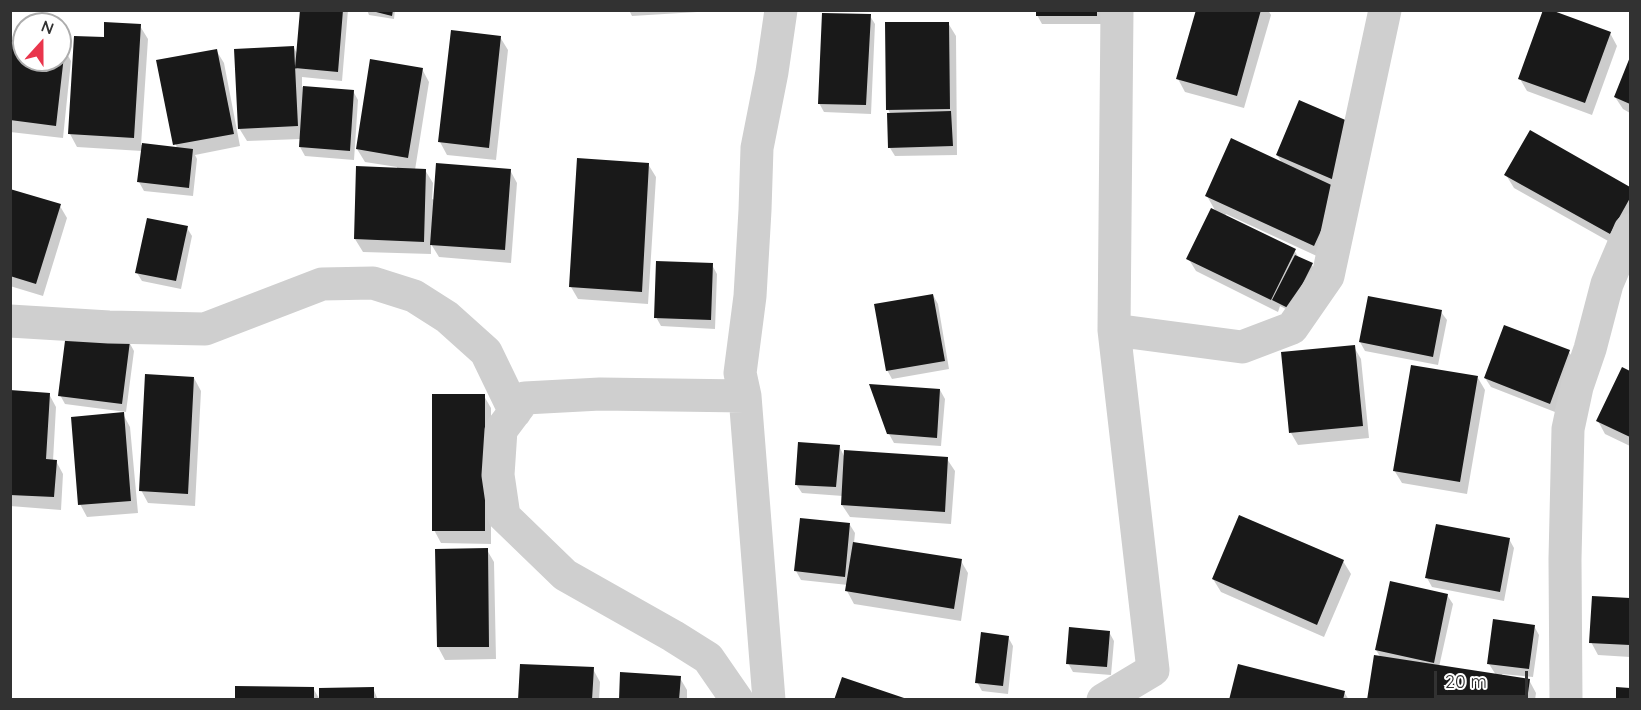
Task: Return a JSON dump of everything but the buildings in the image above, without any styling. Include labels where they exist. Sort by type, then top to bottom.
[{"type":"street","points":[[769,699],[745,396],[740,373],[750,296],[756,148],[772,72],[781,10]]},
{"type":"street","points":[[1103,699],[1153,670],[1114,330],[1117,10]]},
{"type":"street","points":[[1114,330],[1242,347],[1292,328],[1328,276],[1385,10]]},
{"type":"street","points":[[1566,699],[1565,559],[1568,429],[1577,387],[1590,349],[1607,284],[1630,230]]},
{"type":"street","points":[[10,321],[109,327],[205,329],[322,284],[373,283],[414,296],[447,317],[486,352],[515,412]]},
{"type":"street","points":[[737,699],[708,658],[565,574],[504,516],[498,475],[501,430],[525,398],[600,394],[745,396]]}]
